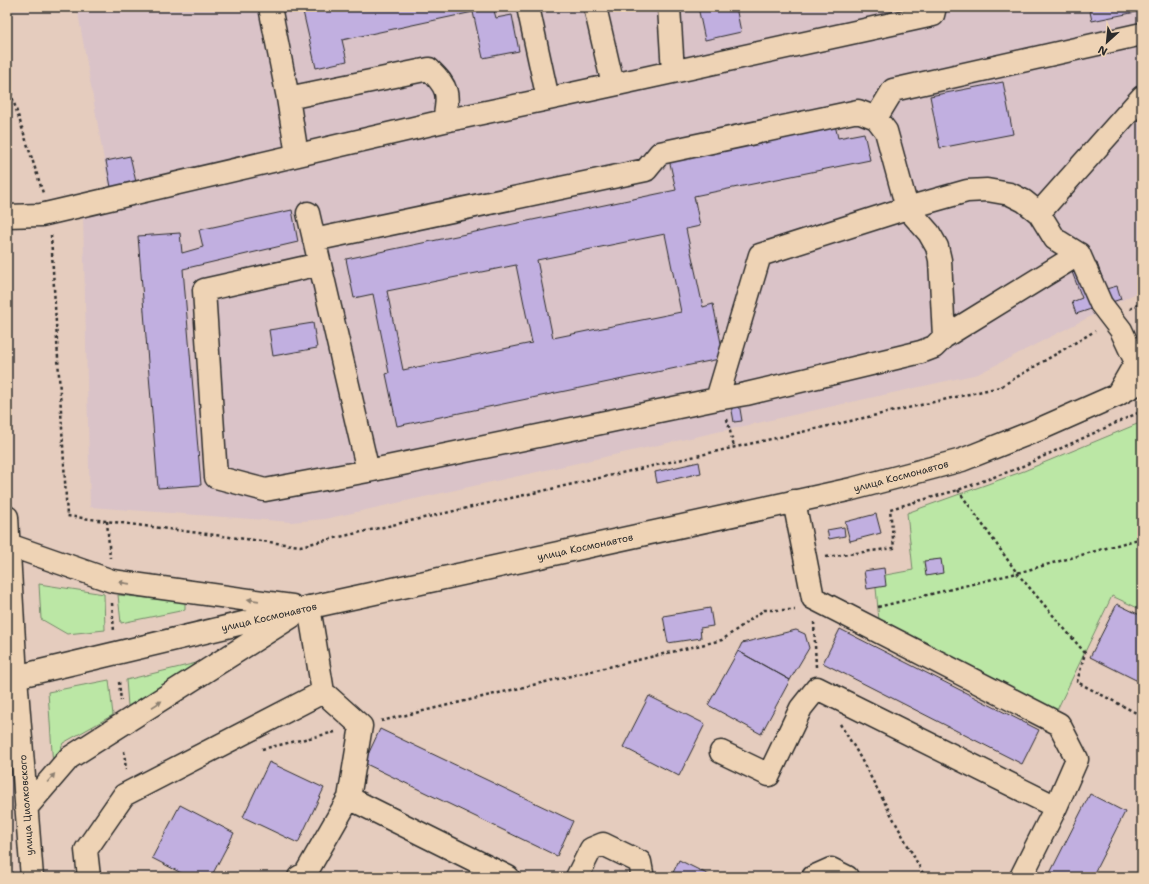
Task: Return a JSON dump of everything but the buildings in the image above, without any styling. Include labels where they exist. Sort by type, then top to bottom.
[{"type":"main road","points":[[270,7],[288,98],[297,155]]},
{"type":"main road","points":[[528,7],[548,99]]},
{"type":"main road","points":[[594,7],[613,85]]},
{"type":"main road","points":[[669,7],[673,72]]},
{"type":"main road","points":[[7,216],[40,215],[444,121],[933,15],[935,7]]},
{"type":"main road","points":[[876,118],[893,90],[1142,34]]},
{"type":"main road","points":[[288,98],[429,69],[444,83],[448,102],[444,121]]},
{"type":"main road","points":[[1039,213],[1142,97]]},
{"type":"main road","points":[[314,240],[646,170],[660,153],[858,111],[876,118],[886,131],[907,208],[929,233],[936,246],[940,260],[944,337]]},
{"type":"main road","points":[[720,398],[760,255],[907,208],[967,191],[987,190],[1010,194],[1024,201],[1039,213],[1055,239],[1079,254],[1101,304],[1117,326],[1136,362],[1117,395]]},
{"type":"main road","points":[[308,213],[368,471]]},
{"type":"main road","points":[[320,264],[204,290],[216,477],[265,490],[368,471],[720,398],[746,394],[921,352],[934,346],[944,337],[1079,254]]},
{"type":"main road","points":[[1117,326],[1142,338]]},
{"type":"main road","name":"улица Космонавтов","points":[[12,678],[307,607],[852,489],[962,460],[1040,430],[1117,395],[1142,381]]},
{"type":"main road","points":[[794,501],[813,604],[1059,724],[1077,759],[1056,808],[1021,877]]},
{"type":"main road","name":"улица Циолковского","points":[[7,517],[12,678],[32,877]]},
{"type":"main road","points":[[9,545],[112,581],[307,607]]},
{"type":"main road","points":[[304,876],[349,798],[361,726],[323,692],[307,607]]},
{"type":"main road","points":[[26,808],[69,758],[307,607]]},
{"type":"main road","points":[[721,752],[770,775],[801,708],[817,688],[1056,808]]},
{"type":"main road","points":[[89,877],[86,850],[124,795],[323,692]]},
{"type":"main road","points":[[349,798],[508,877]]},
{"type":"main road","points":[[577,877],[592,849],[602,844],[640,862],[642,873],[641,877]]},
{"type":"main road","points":[[813,877],[830,869],[847,877]]},
{"type":"path","points":[[7,81],[49,213],[67,516],[300,546],[1000,387],[1117,326],[1142,302]]},
{"type":"path","points":[[720,398],[734,447]]},
{"type":"path","points":[[806,560],[894,548],[890,509],[958,490],[1016,469],[1142,411]]},
{"type":"path","points":[[958,490],[1017,573],[1085,653],[1077,682],[1142,716]]},
{"type":"path","points":[[106,521],[110,559]]},
{"type":"path","points":[[878,607],[1017,573],[1142,538]]},
{"type":"path","points":[[112,600],[114,634]]},
{"type":"path","points":[[257,750],[722,640],[764,610],[813,604],[817,688]]},
{"type":"path","points":[[119,682],[122,703]]},
{"type":"path","points":[[838,722],[855,748],[925,877]]},
{"type":"path","points":[[124,751],[127,772]]},
{"type":"shaded area","points":[[77,7],[1142,7],[1142,290],[978,374],[325,519],[291,522],[90,507],[83,216],[113,211]]},
{"type":"green space","points":[[1142,422],[1142,610],[1112,596],[1056,712],[879,620],[875,577],[913,570],[907,513],[1024,471]]},
{"type":"green space","points":[[39,584],[104,594],[105,630],[67,634],[41,619]]},
{"type":"green space","points":[[118,595],[185,602],[185,610],[121,623]]},
{"type":"green space","points":[[213,659],[209,665],[128,706],[126,680]]},
{"type":"green space","points":[[109,680],[113,715],[63,743],[53,767],[48,692]]}]
